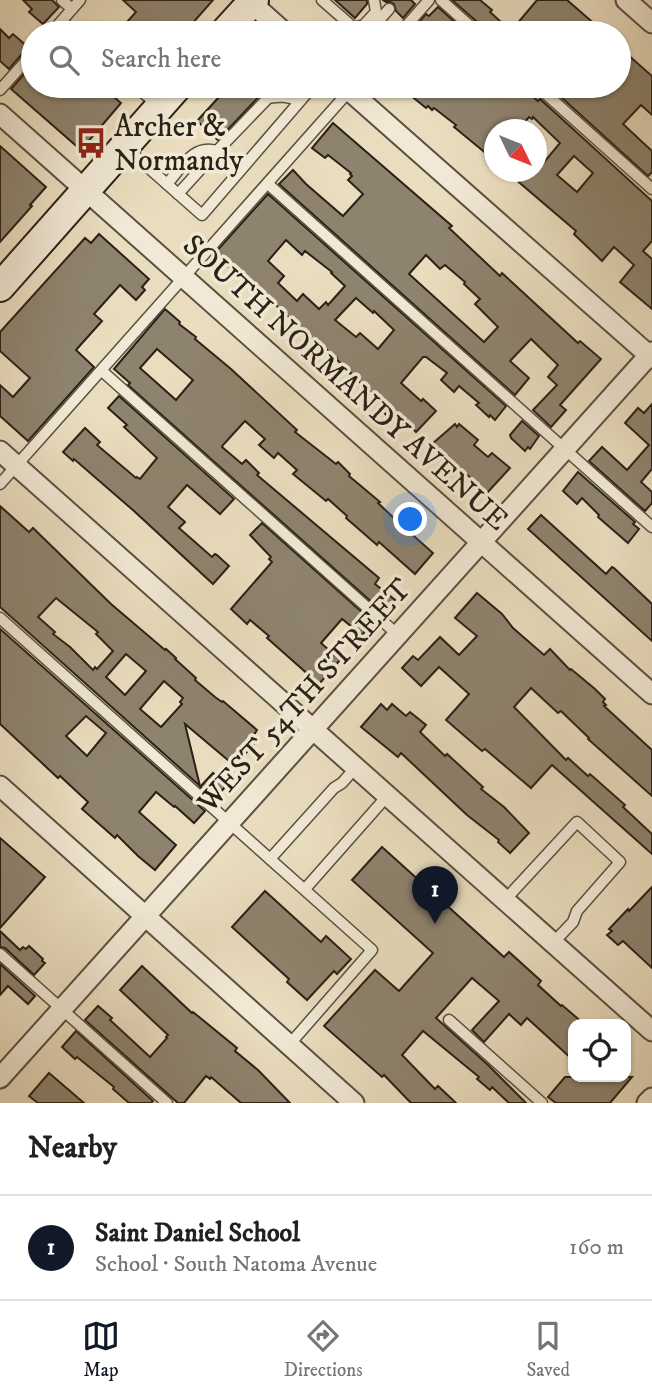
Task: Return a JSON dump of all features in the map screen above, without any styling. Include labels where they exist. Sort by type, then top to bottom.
[{"type":"main road","points":[[234,21],[251,1]]},
{"type":"main road","points":[[0,287],[167,98]]},
{"type":"street","points":[[626,0],[652,23]]},
{"type":"street","points":[[251,1],[272,21]]},
{"type":"street","points":[[361,98],[651,355]]},
{"type":"street","name":"SOUTH NORMANDY AVENUE","points":[[0,114],[652,694]]},
{"type":"street","name":"WEST 54TH STREET","points":[[0,1078],[651,355]]},
{"type":"street","points":[[0,451],[652,1031]]},
{"type":"street","points":[[0,786],[354,1103]]},
{"type":"street","points":[[647,1103],[652,1098]]},
{"type":"lane","points":[[62,0],[72,9]]},
{"type":"lane","points":[[62,21],[80,0]]},
{"type":"lane","points":[[320,0],[346,21]]},
{"type":"lane","points":[[320,0],[319,4],[339,21]]},
{"type":"lane","points":[[368,21],[376,12],[374,0]]},
{"type":"lane","points":[[411,21],[429,0]]},
{"type":"lane","points":[[441,0],[465,21]]},
{"type":"lane","points":[[378,21],[389,9]]},
{"type":"lane","points":[[0,90],[21,66]]},
{"type":"lane","points":[[149,98],[159,107]]},
{"type":"lane","points":[[178,194],[268,99],[274,98]]},
{"type":"lane","points":[[291,98],[299,101]]},
{"type":"lane","points":[[124,146],[202,215],[302,98]]},
{"type":"lane","points":[[0,484],[268,184],[340,98]]},
{"type":"lane","points":[[550,98],[652,189]]},
{"type":"lane","points":[[167,184],[198,152],[217,151]]},
{"type":"lane","points":[[268,184],[652,527]]},
{"type":"lane","points":[[102,371],[398,635]]},
{"type":"lane","points":[[0,618],[372,950],[289,1045]]},
{"type":"lane","points":[[270,859],[356,767]]},
{"type":"lane","points":[[305,889],[388,795]]},
{"type":"lane","points":[[505,901],[577,822],[620,862],[577,911],[573,922],[552,944]]},
{"type":"lane","points":[[0,954],[167,1103]]},
{"type":"lane","points":[[449,1020],[542,1103]]},
{"type":"building","points":[[23,0],[52,0],[59,7],[46,21],[40,21],[29,12],[32,9]]},
{"type":"building","points":[[123,0],[213,0],[195,21],[128,21],[136,12]]},
{"type":"building","points":[[335,0],[367,0],[367,4],[355,18]]},
{"type":"building","points":[[383,0],[411,0],[415,4],[403,18],[396,11],[394,4]]},
{"type":"building","points":[[452,0],[480,0],[500,21],[476,21]]},
{"type":"building","points":[[537,0],[567,0],[591,21],[519,21]]},
{"type":"building","points":[[438,7],[454,21],[420,21],[426,14],[429,16]]},
{"type":"building","points":[[0,29],[9,38],[13,34],[21,41],[21,55],[9,69],[0,61]]},
{"type":"building","points":[[631,58],[652,76],[652,115],[641,105],[623,124],[652,151],[652,172],[648,176],[562,98],[631,98]]},
{"type":"building","points":[[21,78],[21,98],[11,89]]},
{"type":"building","points":[[21,98],[115,98],[121,103],[81,150]]},
{"type":"building","points":[[218,98],[258,98],[218,140],[197,121]]},
{"type":"building","points":[[414,98],[540,99],[652,201],[652,241],[643,251],[652,259],[652,309],[620,282],[634,265],[614,247],[602,261],[574,234],[576,231],[519,182],[547,182],[547,159],[560,143],[547,130],[547,119],[484,119],[484,152],[454,127],[456,125],[434,108],[432,110]],"holes":[[[574,156],[593,173],[577,192],[557,175]]]},
{"type":"building","points":[[333,123],[452,226],[449,228],[500,276],[502,273],[578,343],[580,341],[601,359],[560,405],[566,410],[551,427],[533,410],[557,385],[548,377],[558,365],[531,339],[510,361],[529,378],[515,395],[279,184],[293,170],[343,216],[363,194],[348,180],[352,176],[351,173],[328,155],[325,158],[312,148]],"holes":[[[426,255],[440,269],[445,265],[465,282],[480,299],[475,304],[498,327],[484,342],[409,274]]]},
{"type":"building","points":[[0,146],[46,187],[0,242]]},
{"type":"building","points":[[268,194],[506,406],[495,420],[490,415],[489,417],[476,405],[479,403],[459,386],[454,392],[441,380],[447,373],[423,357],[401,383],[436,411],[416,432],[402,418],[396,424],[383,412],[388,406],[350,374],[337,358],[214,254]],"holes":[[[286,240],[302,255],[305,251],[332,272],[345,286],[328,305],[326,302],[319,309],[303,294],[297,301],[278,283],[284,276],[268,261]],[[356,298],[394,330],[378,349],[360,333],[356,337],[335,320]]]},
{"type":"building","points":[[99,234],[149,279],[142,287],[145,290],[136,300],[120,285],[94,314],[102,321],[76,350],[94,367],[28,441],[0,416],[0,385],[13,397],[30,378],[0,351],[0,332],[85,238],[91,243]]},
{"type":"building","points":[[165,309],[297,430],[295,432],[336,464],[338,462],[349,476],[433,553],[415,574],[379,542],[377,545],[328,499],[326,501],[293,474],[297,470],[278,453],[274,458],[259,445],[265,439],[245,421],[223,445],[222,447],[242,464],[246,460],[259,473],[257,475],[379,578],[375,584],[395,600],[384,613],[128,385],[130,383],[114,369]],"holes":[[[157,349],[193,380],[176,400],[140,368]]]},
{"type":"building","points":[[119,396],[234,499],[220,514],[187,485],[168,507],[185,522],[179,528],[212,557],[217,555],[229,566],[213,584],[134,511],[63,452],[85,428],[100,442],[97,445],[140,479],[157,458],[108,408]]},
{"type":"building","points":[[652,404],[652,469],[641,482],[652,492],[652,503],[645,511],[589,461],[602,447],[627,470],[649,445],[625,423],[638,408],[644,413]]},
{"type":"building","points":[[522,421],[539,436],[530,449],[528,447],[525,451],[510,435]]},
{"type":"building","points":[[455,424],[457,427],[459,424],[478,440],[474,445],[488,457],[492,453],[510,468],[486,494],[432,444]]},
{"type":"building","points":[[578,472],[635,522],[633,524],[639,529],[628,543],[598,517],[582,498],[577,504],[563,491]]},
{"type":"building","points":[[0,506],[29,532],[33,528],[111,604],[176,658],[195,680],[257,730],[254,735],[258,739],[235,766],[185,724],[200,786],[0,607]],"holes":[[[56,598],[98,632],[96,634],[113,651],[97,669],[95,667],[93,670],[38,617]],[[126,654],[146,671],[125,695],[106,677]],[[164,681],[183,698],[180,702],[182,704],[161,727],[140,709]]]},
{"type":"building","points":[[541,515],[606,574],[614,568],[652,604],[652,641],[528,529]]},
{"type":"building","points":[[262,523],[373,622],[362,635],[342,619],[321,643],[340,660],[319,684],[267,638],[269,636],[250,620],[247,624],[231,609],[272,562],[269,559],[271,557],[250,535]]},
{"type":"building","points":[[477,593],[544,655],[550,649],[570,670],[595,689],[605,699],[604,706],[652,750],[652,796],[561,711],[558,713],[531,688],[514,707],[566,760],[568,758],[588,776],[590,774],[625,805],[623,807],[652,834],[652,854],[552,765],[531,788],[446,720],[469,694],[439,667],[421,686],[402,668],[413,656],[418,660],[440,637],[459,655],[477,636],[455,618]]},
{"type":"building","points":[[0,629],[205,811],[194,823],[156,792],[139,812],[176,845],[155,870],[117,835],[115,838],[82,809],[88,802],[0,724]],"holes":[[[86,716],[106,733],[87,756],[66,736]]]},
{"type":"building","points":[[381,704],[387,710],[392,704],[406,716],[410,712],[426,725],[420,732],[483,787],[481,789],[504,807],[529,833],[510,853],[499,840],[467,815],[401,753],[398,757],[361,727]]},
{"type":"building","points":[[213,773],[227,785],[214,799],[200,787]]},
{"type":"building","points":[[0,838],[45,877],[0,928]]},
{"type":"building","points":[[382,847],[504,957],[509,952],[541,981],[538,985],[578,1019],[568,1019],[568,1055],[527,1018],[521,1025],[509,1014],[484,1042],[472,1030],[499,1001],[472,978],[436,1018],[526,1103],[509,1103],[492,1087],[490,1090],[477,1079],[479,1077],[423,1031],[402,1055],[435,1089],[438,1086],[456,1103],[411,1103],[384,1075],[382,1077],[324,1026],[375,970],[399,991],[433,953],[352,880]]},
{"type":"building","points":[[652,887],[652,968],[623,941],[618,945],[607,935],[612,931],[609,929]]},
{"type":"building","points":[[265,891],[321,942],[326,936],[351,959],[337,974],[334,971],[307,1000],[287,982],[289,979],[232,927]]},
{"type":"building","points":[[0,931],[20,950],[29,946],[43,959],[45,963],[34,975],[5,948],[0,947]]},
{"type":"building","points":[[0,964],[35,996],[28,1004],[8,986],[0,995]]},
{"type":"building","points":[[142,966],[192,1013],[237,1048],[235,1051],[290,1103],[241,1103],[211,1077],[210,1079],[206,1076],[184,1103],[178,1103],[85,1020],[98,1006],[150,1057],[168,1035],[120,990]]},
{"type":"building","points":[[76,1031],[153,1101],[129,1103],[114,1087],[77,1057],[75,1059],[62,1047]]},
{"type":"building","points":[[49,1073],[84,1103],[38,1103],[29,1096]]},
{"type":"building","points":[[565,1077],[568,1077],[568,1082],[628,1082],[610,1103],[556,1103],[548,1097]]},
{"type":"place","name":"Archer & Normandy","points":[[91,143]]},
{"type":"place","name":"Saint Daniel School","points":[[435,924]]}]
